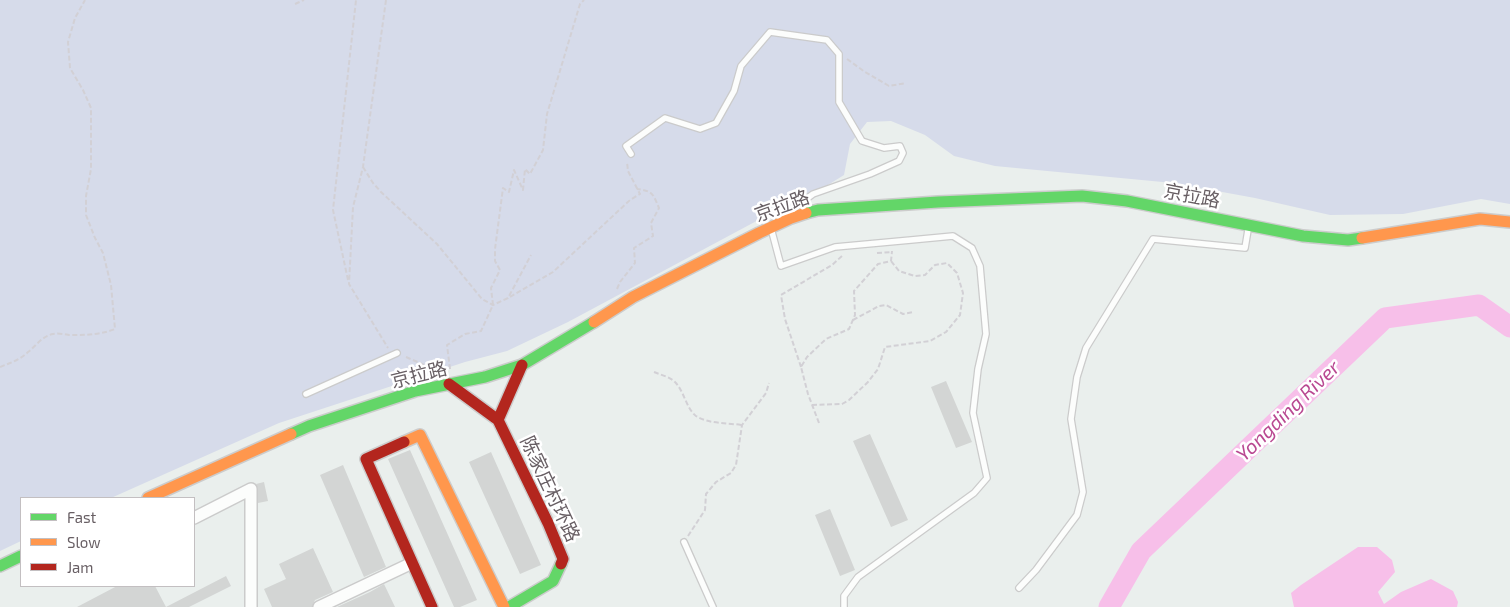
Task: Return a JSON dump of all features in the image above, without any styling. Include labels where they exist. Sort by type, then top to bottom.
[{"type":"main road","name":"京拉路","points":[[150,497],[309,426],[415,392],[485,377],[522,365],[569,338],[633,297],[771,227],[791,218],[818,210],[938,202],[1082,196],[1127,200],[1302,236],[1348,240],[1480,219],[1510,222]]},
{"type":"main road","points":[[455,383],[498,420],[522,365]]},
{"type":"main road","name":"陈家庄村环路","points":[[498,420],[548,523],[563,559],[553,581],[509,607]]},
{"type":"main road","points":[[432,607],[366,459],[420,435],[504,607]]},
{"type":"main road","points":[[0,566],[20,556]]},
{"type":"street","points":[[195,518],[251,490],[251,607]]},
{"type":"street","points":[[319,607],[412,563]]},
{"type":"lane","points":[[631,154],[626,146],[665,118],[700,129],[716,123],[734,91],[741,66],[770,32],[827,40],[839,54],[839,102],[862,141],[884,148],[900,146],[903,153],[899,161],[870,174],[813,194],[792,210],[791,218]]},
{"type":"lane","points":[[1019,588],[1036,570],[1077,515],[1084,492],[1071,419],[1077,377],[1086,348],[1153,239],[1245,248],[1248,225]]},
{"type":"lane","points":[[771,227],[781,266],[835,247],[953,236],[972,248],[980,266],[986,334],[978,369],[973,413],[987,478],[974,493],[858,576],[844,596],[844,607]]},
{"type":"lane","points":[[306,394],[397,353]]},
{"type":"lane","points":[[684,542],[713,607]]},
{"type":"path","points":[[0,367],[18,360],[45,337],[54,334],[103,334],[116,329],[111,285],[103,253],[94,238],[86,215],[86,196],[91,170],[91,108],[84,90],[70,68],[68,42],[75,18],[84,0]]},
{"type":"path","points":[[295,4],[304,0]]},
{"type":"path","points":[[356,0],[333,210],[349,284],[387,348],[437,371]]},
{"type":"path","points":[[349,284],[353,207],[363,167],[386,0]]},
{"type":"path","points":[[455,383],[446,345],[465,334],[481,331],[493,305],[491,288],[500,270],[495,261],[495,249],[503,188],[509,192],[514,170],[523,190],[525,169],[530,174],[544,150],[547,114],[580,4],[584,0]]},
{"type":"path","points":[[839,54],[889,86],[906,82]]},
{"type":"path","points":[[493,305],[552,272],[630,200],[640,194],[628,171],[626,159],[631,154]]},
{"type":"path","points":[[363,167],[372,183],[437,244],[482,299],[493,305]]},
{"type":"path","points":[[616,290],[635,263],[634,248],[653,236],[652,223],[659,208],[653,193],[648,190],[637,189]]},
{"type":"path","points":[[812,405],[842,404],[849,400],[868,382],[878,369],[885,348],[930,341],[946,332],[960,315],[963,293],[957,273],[947,263],[934,265],[925,275],[915,276],[899,271],[891,261],[892,242]]},
{"type":"path","points":[[873,253],[892,252]]},
{"type":"path","points":[[819,423],[785,318],[781,295],[832,265],[844,254]]},
{"type":"path","points":[[508,298],[531,255]]},
{"type":"path","points":[[801,367],[807,357],[826,340],[849,329],[855,315],[854,291],[878,264],[891,261]]},
{"type":"path","points":[[853,320],[879,306],[886,305],[903,314],[913,312]]},
{"type":"path","points":[[654,372],[676,382],[692,412],[697,416],[708,420],[742,425]]},
{"type":"path","points":[[684,542],[705,510],[706,494],[716,482],[731,474],[736,465],[742,425],[766,393],[769,383]]},
{"type":"shaded area","points":[[0,0],[1510,0],[1510,204],[1481,199],[1403,214],[1330,215],[1255,198],[1173,183],[995,166],[954,156],[925,135],[891,121],[867,122],[850,144],[844,175],[802,201],[764,217],[568,322],[507,351],[465,362],[279,423],[113,497],[20,497],[20,541],[0,551]]},
{"type":"shaded area","points":[[1358,547],[1377,547],[1392,560],[1395,572],[1378,592],[1384,604],[1401,592],[1431,579],[1453,591],[1458,602],[1457,607],[1294,607],[1291,593]]},
{"type":"building","points":[[946,381],[972,442],[956,448],[931,387]]},
{"type":"building","points":[[870,434],[908,520],[891,527],[853,441]]},
{"type":"building","points":[[410,450],[477,600],[460,607],[454,607],[388,459]]},
{"type":"building","points":[[491,452],[541,565],[520,574],[469,462]]},
{"type":"building","points":[[343,465],[386,567],[364,577],[320,475]]},
{"type":"building","points":[[264,482],[268,501],[258,503],[256,484]]},
{"type":"building","points":[[830,509],[855,570],[840,576],[815,515]]},
{"type":"building","points":[[313,548],[333,592],[315,600],[312,607],[272,607],[264,589],[286,579],[279,564]]},
{"type":"building","points":[[226,576],[231,586],[189,607],[166,607]]},
{"type":"building","points":[[384,584],[395,607],[337,607],[370,592]]},
{"type":"building","points":[[115,587],[156,587],[166,607],[77,607]]},
{"type":"waterway","name":"Yongding River","points":[[1109,607],[1141,551],[1385,318],[1479,305],[1510,327]]},
{"type":"traffic: fast","points":[[806,213],[818,210],[938,202],[1082,196],[1127,201],[1303,236],[1348,240],[1362,238]]},
{"type":"traffic: fast","points":[[291,434],[309,426],[415,391],[485,377],[522,365],[594,322]]},
{"type":"traffic: fast","points":[[0,566],[20,556]]},
{"type":"traffic: fast","points":[[509,607],[553,581],[561,564]]},
{"type":"traffic: slow","points":[[594,322],[633,297],[759,233],[806,213]]},
{"type":"traffic: slow","points":[[1362,238],[1480,219],[1510,222]]},
{"type":"traffic: slow","points":[[150,497],[291,434]]},
{"type":"traffic: slow","points":[[404,442],[420,435],[504,607]]},
{"type":"traffic: jam","points":[[449,384],[498,420],[522,365]]},
{"type":"traffic: jam","points":[[498,420],[548,523],[563,559],[561,564]]},
{"type":"traffic: jam","points":[[404,442],[366,459],[432,607]]}]
